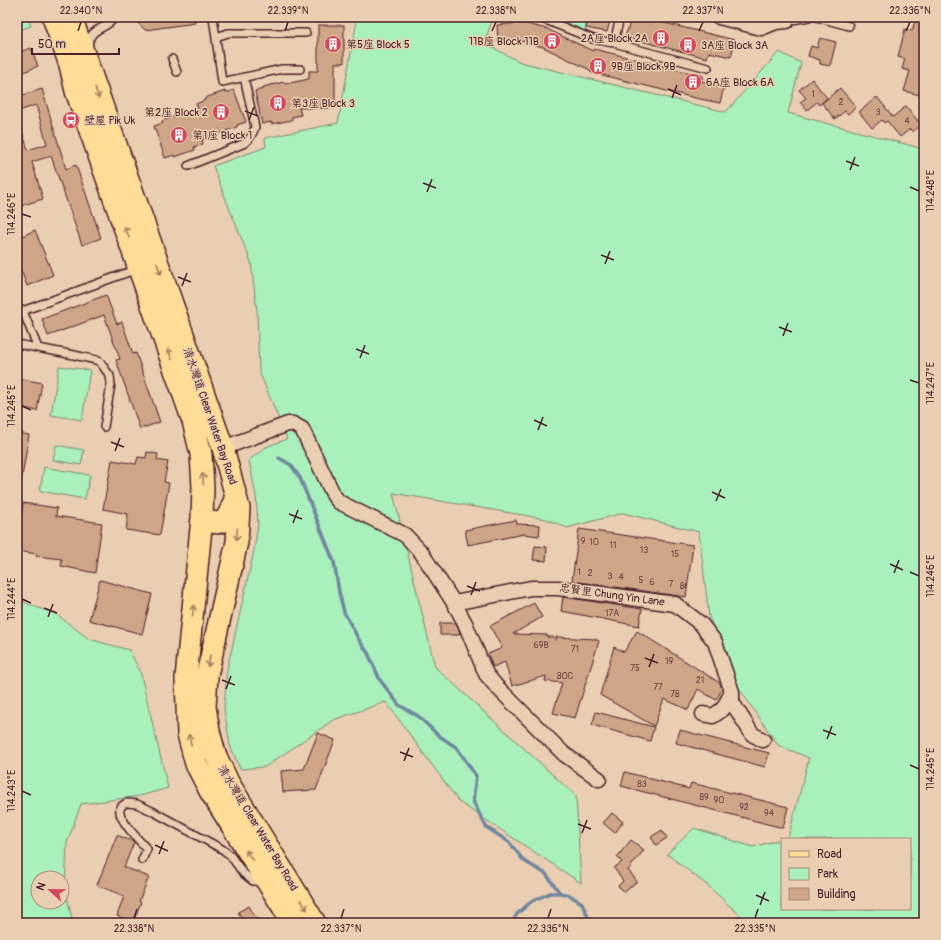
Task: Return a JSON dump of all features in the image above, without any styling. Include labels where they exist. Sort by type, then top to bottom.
[{"type":"main road","name":"清水灣道 Clear Water Bay Road","points":[[53,17],[70,65],[76,92],[140,268],[193,421],[201,454],[203,487],[202,518],[186,678],[188,734],[196,764],[207,785],[266,882],[293,923]]},
{"type":"main road","name":"清水灣道 Clear Water Bay Road","points":[[71,17],[223,448],[239,508],[237,542],[207,675],[205,707],[215,754],[228,782],[315,923]]},
{"type":"main road","points":[[202,518],[210,523],[222,522],[228,518],[236,496]]},
{"type":"street","points":[[719,17],[761,28],[776,22],[787,21]]},
{"type":"street","points":[[223,448],[288,424],[294,424],[302,429],[338,502],[405,535],[421,552],[454,603],[465,623],[481,664],[489,678],[564,754],[599,779]]},
{"type":"street","name":"忠賢里 Chung Yin Lane","points":[[454,603],[531,588],[558,588],[675,604],[701,624],[715,642],[732,692],[732,702],[752,734],[763,740]]},
{"type":"street","points":[[703,714],[713,716],[723,710],[732,692]]},
{"type":"lane","points":[[214,17],[222,82],[282,69],[300,70]]},
{"type":"lane","points":[[538,17],[587,37],[708,68]]},
{"type":"lane","points":[[614,43],[620,17]]},
{"type":"lane","points":[[787,21],[809,17]]},
{"type":"lane","points":[[816,17],[849,26]]},
{"type":"lane","points":[[87,65],[90,38],[98,29],[109,23],[114,18]]},
{"type":"lane","points":[[216,37],[228,33],[306,33]]},
{"type":"lane","points":[[172,59],[177,72]]},
{"type":"lane","points":[[188,166],[245,143],[250,139],[255,127],[244,77]]},
{"type":"lane","points":[[38,348],[20,312],[140,268]]},
{"type":"lane","points":[[17,344],[96,360],[102,364],[110,376],[111,384],[104,427]]},
{"type":"lane","points":[[142,860],[147,849],[128,828],[120,814],[122,806],[127,803],[135,803],[152,811],[222,849],[253,881],[266,882]]},
{"type":"green space","points":[[17,17],[27,17],[31,26],[17,31]]},
{"type":"green space","points":[[355,17],[496,17],[492,21],[484,43],[520,62],[726,112],[779,52],[801,63],[788,113],[920,148],[924,146],[924,923],[744,923],[742,917],[707,885],[667,854],[694,828],[753,847],[781,839],[781,910],[911,910],[911,838],[788,838],[809,758],[778,745],[738,687],[709,617],[699,532],[623,513],[567,528],[546,519],[393,493],[435,667],[576,796],[581,883],[459,802],[386,702],[333,720],[265,767],[240,769],[230,745],[224,709],[227,670],[254,551],[258,524],[256,496],[249,460],[266,447],[287,439],[259,371],[257,311],[251,262],[213,166],[266,147],[265,138],[338,123],[356,26]]},
{"type":"green space","points":[[553,17],[588,17],[585,31]]},
{"type":"green space","points":[[59,366],[90,370],[82,420],[51,415]]},
{"type":"green space","points":[[56,445],[84,450],[81,465],[53,460]]},
{"type":"green space","points":[[44,467],[90,475],[85,499],[40,491]]},
{"type":"green space","points":[[17,597],[26,603],[57,615],[89,639],[129,650],[140,671],[168,788],[140,796],[81,804],[67,843],[66,870],[30,870],[30,910],[70,910],[73,923],[17,923]]},
{"type":"building","points":[[132,17],[195,17],[195,23],[145,30]]},
{"type":"building","points":[[588,17],[611,17],[607,32],[586,28]]},
{"type":"building","points":[[632,17],[640,17],[735,40],[731,57],[709,52],[707,58],[625,37]]},
{"type":"building","points":[[915,21],[924,23],[924,57],[920,74],[924,75],[924,96],[904,91],[910,71],[902,69],[905,59],[898,57],[905,29],[912,31]]},
{"type":"building","points":[[523,23],[547,29],[593,51],[594,49],[703,76],[701,81],[724,86],[720,103],[590,72],[590,70],[543,47],[521,41],[498,42],[497,25]]},
{"type":"building","points":[[318,25],[344,25],[344,63],[335,63],[335,108],[299,108],[301,115],[292,117],[292,120],[262,124],[255,91],[264,89],[263,87],[284,82],[285,84],[309,79],[309,71],[318,71]]},
{"type":"building","points":[[820,38],[836,42],[830,66],[820,64],[820,60],[808,56],[811,46],[817,48]]},
{"type":"building","points":[[31,48],[38,66],[17,75],[17,53]]},
{"type":"building","points":[[812,79],[827,98],[819,105],[817,102],[807,110],[800,102],[806,98],[799,90]]},
{"type":"building","points":[[840,88],[856,107],[848,114],[845,111],[835,119],[822,103]]},
{"type":"building","points":[[42,89],[66,169],[76,165],[101,238],[82,245],[51,156],[32,162],[43,199],[20,206],[17,196],[17,122],[19,121],[28,150],[47,144],[36,105],[19,111],[17,106],[17,97]]},
{"type":"building","points":[[234,90],[246,122],[237,125],[237,127],[202,140],[203,144],[194,147],[195,150],[175,157],[174,155],[165,158],[154,126],[163,123],[162,121],[198,108],[196,104],[205,100],[205,98],[225,91],[225,93]]},
{"type":"building","points":[[877,97],[893,117],[906,106],[921,125],[913,132],[910,129],[900,137],[887,121],[884,123],[882,120],[872,128],[859,112]]},
{"type":"building","points":[[35,230],[53,275],[27,286],[17,260],[17,250],[22,248],[18,238]]},
{"type":"building","points":[[106,295],[117,324],[122,322],[133,354],[136,353],[160,422],[140,429],[116,360],[120,359],[104,315],[48,336],[42,319]]},
{"type":"building","points":[[17,378],[42,383],[37,411],[17,406]]},
{"type":"building","points":[[17,433],[29,435],[22,477],[17,476]]},
{"type":"building","points":[[147,452],[158,454],[157,460],[168,462],[164,482],[169,483],[160,535],[126,530],[128,514],[103,509],[112,460],[136,464],[138,457],[146,458]]},
{"type":"building","points":[[23,503],[57,508],[56,516],[102,523],[95,573],[61,566],[62,559],[36,556],[37,554],[17,551]]},
{"type":"building","points":[[516,520],[517,524],[540,525],[539,536],[524,534],[468,545],[465,530]]},
{"type":"building","points":[[579,529],[693,545],[686,597],[572,581]]},
{"type":"building","points":[[535,546],[547,547],[546,561],[533,560]]},
{"type":"building","points":[[100,580],[152,594],[142,634],[89,620]]},
{"type":"building","points":[[563,597],[642,609],[639,626],[561,611]]},
{"type":"building","points":[[534,603],[542,617],[513,634],[547,635],[547,637],[553,637],[556,641],[556,637],[595,639],[599,641],[575,718],[553,713],[562,683],[545,681],[546,676],[512,686],[505,662],[493,667],[488,654],[502,648],[490,626]]},
{"type":"building","points":[[440,623],[455,623],[460,632],[459,635],[440,635]]},
{"type":"building","points":[[637,631],[720,683],[722,689],[716,700],[698,689],[688,710],[664,699],[654,726],[600,695],[614,647],[624,652]]},
{"type":"building","points":[[596,712],[654,727],[650,741],[592,725]]},
{"type":"building","points":[[680,730],[769,753],[765,767],[676,743]]},
{"type":"building","points":[[318,733],[335,740],[316,790],[283,792],[281,771],[304,769]]},
{"type":"building","points":[[625,772],[689,789],[691,783],[788,807],[783,828],[621,786]]},
{"type":"building","points":[[612,813],[623,822],[615,833],[603,823]]},
{"type":"building","points":[[662,830],[667,838],[656,845],[651,837]]},
{"type":"building","points":[[117,835],[134,842],[124,867],[149,877],[139,901],[141,902],[133,923],[117,916],[124,896],[97,885]]},
{"type":"building","points":[[631,840],[644,850],[628,870],[637,881],[625,892],[618,886],[623,881],[614,868],[622,862],[617,857]]},
{"type":"building","points":[[249,906],[259,923],[245,923],[238,912]]},
{"type":"waterway","points":[[279,458],[291,465],[300,478],[334,562],[344,612],[368,653],[380,680],[399,705],[418,716],[438,735],[457,748],[476,776],[473,801],[486,827],[509,842],[524,861],[546,874],[560,893]]},
{"type":"waterway","points":[[512,923],[517,914],[532,901],[550,893],[569,895],[582,903],[588,917],[595,923]]},
{"type":"place","name":"2A座 Block 2A","points":[[661,38]]},
{"type":"place","name":"11B座 Block 11B","points":[[552,41]]},
{"type":"place","name":"第5座 Block 5","points":[[333,44]]},
{"type":"place","name":"3A座 Block 3A","points":[[688,45]]},
{"type":"place","name":"9B座 Block 9B","points":[[598,66]]},
{"type":"place","name":"6A座 Block 6A","points":[[693,82]]},
{"type":"place","name":"第3座 Block 3","points":[[278,103]]},
{"type":"place","name":"第2座 Block 2","points":[[221,112]]},
{"type":"place","name":"壁屋 Pik Uk","points":[[71,120]]},
{"type":"place","name":"第1座 Block 1","points":[[179,135]]}]
